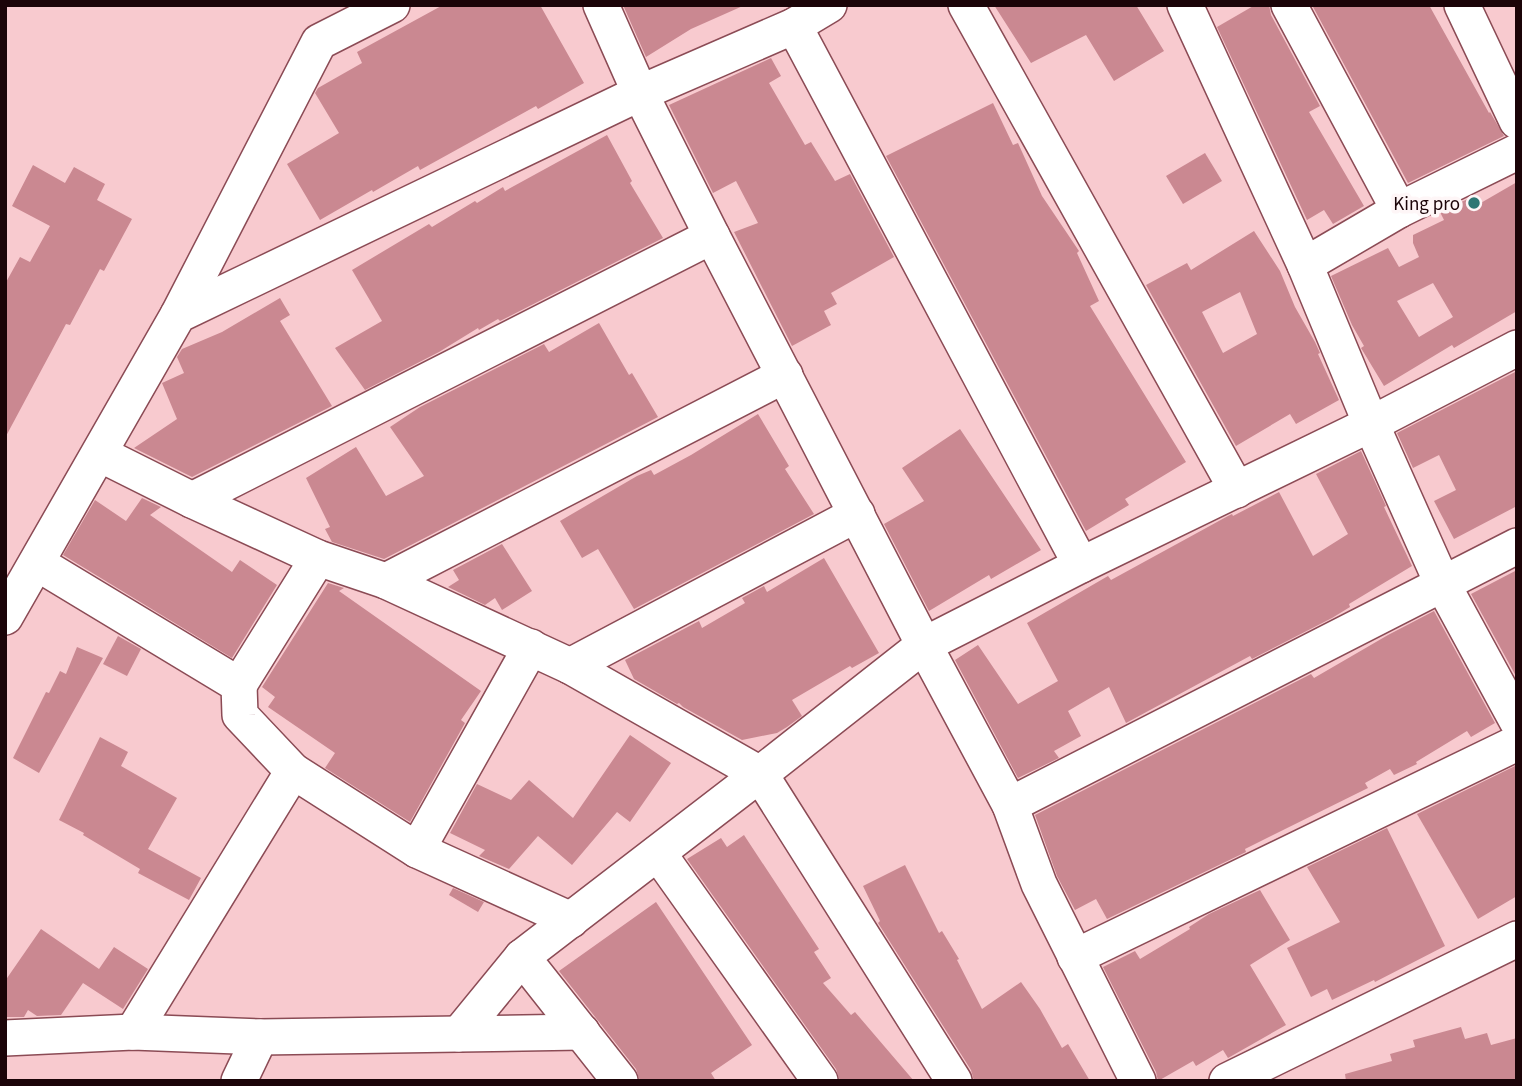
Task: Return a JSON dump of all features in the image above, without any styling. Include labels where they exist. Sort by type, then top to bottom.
[{"type":"street","points":[[5,617],[178,315],[319,42],[392,5]]},
{"type":"street","points":[[601,5],[640,93],[712,236],[1010,805],[1039,884],[1138,1081]]},
{"type":"street","points":[[178,315],[640,93],[794,26],[829,5]]},
{"type":"street","points":[[966,5],[1237,490]]},
{"type":"street","points":[[1289,5],[1399,210]]},
{"type":"street","points":[[1462,5],[1517,121]]},
{"type":"street","points":[[1195,9],[1371,424],[1443,585],[1517,720]]},
{"type":"street","points":[[794,26],[1081,565]]},
{"type":"street","points":[[1305,265],[1399,210],[1517,152]]},
{"type":"street","points":[[192,500],[712,236]]},
{"type":"street","points":[[459,1034],[522,957],[924,645],[1081,565],[1371,424],[1517,348]]},
{"type":"street","points":[[386,581],[785,375]]},
{"type":"street","points":[[100,454],[318,558],[386,581],[531,647],[570,666],[760,774],[954,1081]]},
{"type":"street","points":[[570,666],[857,514]]},
{"type":"street","points":[[1010,805],[1517,546]]},
{"type":"street","points":[[318,558],[239,685],[240,715],[293,771],[417,850],[570,920]]},
{"type":"street","points":[[37,563],[239,685]]},
{"type":"street","points":[[417,850],[531,647]]},
{"type":"street","points":[[1075,957],[1517,743]]},
{"type":"street","points":[[133,1032],[293,771]]},
{"type":"street","points":[[658,853],[811,1077]]},
{"type":"street","points":[[1227,1081],[1517,939]]},
{"type":"street","points":[[522,957],[620,1081]]},
{"type":"street","points":[[5,1038],[133,1032],[260,1037],[582,1032]]},
{"type":"street","points":[[239,1081],[260,1037]]},
{"type":"building","points":[[443,5],[540,5],[584,83],[538,109],[536,106],[420,170],[418,166],[320,220],[287,164],[339,133],[315,93],[318,88],[362,63],[357,52]]},
{"type":"building","points":[[623,5],[745,5],[691,29],[646,57]]},
{"type":"building","points":[[994,5],[1136,5],[1164,51],[1114,81],[1086,35],[1031,63]]},
{"type":"building","points":[[1255,5],[1269,5],[1271,15],[1320,106],[1309,112],[1364,206],[1333,224],[1324,210],[1307,220],[1217,27]]},
{"type":"building","points":[[1312,5],[1429,5],[1504,136],[1408,183]]},
{"type":"building","points":[[771,58],[781,76],[769,83],[805,145],[811,142],[835,181],[850,174],[894,257],[831,293],[837,304],[824,311],[831,325],[792,346],[734,232],[758,223],[736,181],[713,193],[669,105]]},
{"type":"building","points":[[993,103],[1013,145],[1018,143],[1042,196],[1079,251],[1077,253],[1099,301],[1090,306],[1186,462],[1125,499],[1129,505],[1086,531],[886,156]]},
{"type":"building","points":[[607,135],[632,181],[630,183],[663,238],[500,321],[498,319],[479,330],[478,328],[439,352],[365,390],[335,348],[382,321],[352,270],[429,224],[432,227],[503,187],[505,191]]},
{"type":"building","points":[[1205,153],[1222,181],[1183,204],[1166,176]]},
{"type":"building","points":[[33,165],[65,183],[74,167],[105,184],[97,200],[132,219],[104,271],[100,269],[70,325],[66,324],[5,438],[5,284],[20,257],[30,262],[50,226],[12,206]]},
{"type":"building","points":[[1517,182],[1517,311],[1454,348],[1452,345],[1384,386],[1361,348],[1364,346],[1331,276],[1388,248],[1399,267],[1419,257],[1413,243],[1413,235],[1444,220],[1440,212],[1474,196],[1479,204]],"holes":[[[1433,283],[1453,317],[1419,337],[1397,301]]]},
{"type":"building","points":[[1254,231],[1280,271],[1295,307],[1315,342],[1339,400],[1296,424],[1290,414],[1236,446],[1146,285],[1187,263],[1191,270]],"holes":[[[1240,292],[1257,334],[1223,353],[1202,312]]]},
{"type":"building","points":[[280,298],[290,315],[280,321],[332,406],[192,477],[134,448],[177,419],[162,383],[184,373],[177,357],[182,349],[222,332]]},
{"type":"building","points":[[599,323],[629,375],[632,373],[658,417],[384,559],[332,542],[325,529],[330,527],[306,478],[356,447],[386,496],[424,476],[390,427],[420,407],[544,344],[549,352]]},
{"type":"building","points":[[1517,371],[1517,506],[1454,539],[1434,501],[1456,490],[1439,455],[1413,468],[1397,433]]},
{"type":"building","points":[[758,414],[789,466],[785,469],[814,514],[634,609],[598,549],[582,558],[560,521],[637,476],[651,470],[654,475]]},
{"type":"building","points":[[960,429],[1041,550],[991,579],[989,575],[929,611],[884,524],[924,501],[902,468]]},
{"type":"building","points":[[1361,451],[1412,566],[1349,604],[1350,607],[1332,618],[1252,659],[1250,656],[1126,723],[1109,687],[1068,711],[1081,736],[1054,751],[1059,758],[1018,778],[955,660],[978,645],[1018,704],[1058,681],[1027,623],[1108,576],[1111,580],[1228,516],[1233,516],[1279,492],[1313,556],[1348,534],[1316,474]]},
{"type":"building","points":[[142,498],[161,507],[150,515],[232,572],[240,560],[277,585],[232,658],[63,555],[95,500],[126,521]]},
{"type":"building","points":[[502,544],[532,591],[502,610],[495,598],[485,605],[448,587],[459,580],[453,570]]},
{"type":"building","points":[[824,558],[879,653],[852,668],[850,666],[792,700],[802,716],[787,727],[777,733],[742,740],[634,679],[625,660],[699,621],[702,628],[745,603],[742,598],[764,586],[767,592]]},
{"type":"building","points":[[1517,570],[1517,678],[1471,594]]},
{"type":"building","points":[[328,583],[344,588],[339,591],[481,691],[461,720],[465,723],[410,822],[325,768],[335,753],[268,707],[275,697],[262,687]]},
{"type":"building","points":[[1434,611],[1495,723],[1471,737],[1467,731],[1416,762],[1417,764],[1394,775],[1390,769],[1365,783],[1368,788],[1245,849],[1246,852],[1107,919],[1096,899],[1075,910],[1057,876],[1035,815],[1311,674],[1314,678]]},
{"type":"building","points":[[118,636],[141,649],[127,676],[103,664]]},
{"type":"building","points":[[77,647],[103,658],[39,773],[13,758],[46,692],[49,693],[60,671],[66,674]]},
{"type":"building","points":[[630,735],[671,763],[630,822],[617,812],[572,865],[538,836],[509,869],[479,856],[485,850],[450,833],[477,784],[511,800],[529,780],[573,818]]},
{"type":"building","points":[[100,737],[128,752],[121,766],[177,798],[148,849],[201,878],[189,900],[138,873],[140,869],[59,820]]},
{"type":"building","points":[[1517,765],[1517,896],[1478,919],[1417,814]]},
{"type":"building","points":[[1387,828],[1445,946],[1375,982],[1374,980],[1332,1000],[1327,989],[1311,997],[1287,948],[1340,922],[1307,867]]},
{"type":"building","points":[[744,835],[819,949],[814,952],[831,978],[823,983],[851,1015],[855,1012],[914,1081],[840,1081],[836,1069],[687,859],[721,838],[727,847]]},
{"type":"building","points":[[905,865],[939,933],[942,931],[959,959],[957,960],[982,1009],[1021,982],[1062,1048],[1068,1044],[1090,1081],[974,1081],[971,1070],[878,923],[880,921],[863,886]]},
{"type":"building","points":[[453,888],[484,902],[478,912],[449,895]]},
{"type":"building","points":[[1260,890],[1290,940],[1250,965],[1286,1025],[1228,1058],[1223,1050],[1196,1066],[1193,1061],[1158,1081],[1156,1072],[1103,967],[1135,951],[1140,959],[1190,929],[1189,927],[1209,914]]},
{"type":"building","points":[[656,902],[752,1045],[711,1073],[716,1081],[640,1081],[636,1069],[559,971]]},
{"type":"building","points":[[41,929],[99,969],[114,947],[148,969],[123,1009],[83,983],[61,1015],[37,1016],[28,1010],[24,1017],[5,1017],[5,981]]},
{"type":"building","points":[[1461,1027],[1465,1039],[1487,1033],[1491,1045],[1517,1038],[1517,1081],[1346,1081],[1345,1074],[1392,1061],[1390,1054],[1415,1047],[1413,1040]]},
{"type":"place","name":"King pro","points":[[1474,203]]}]
